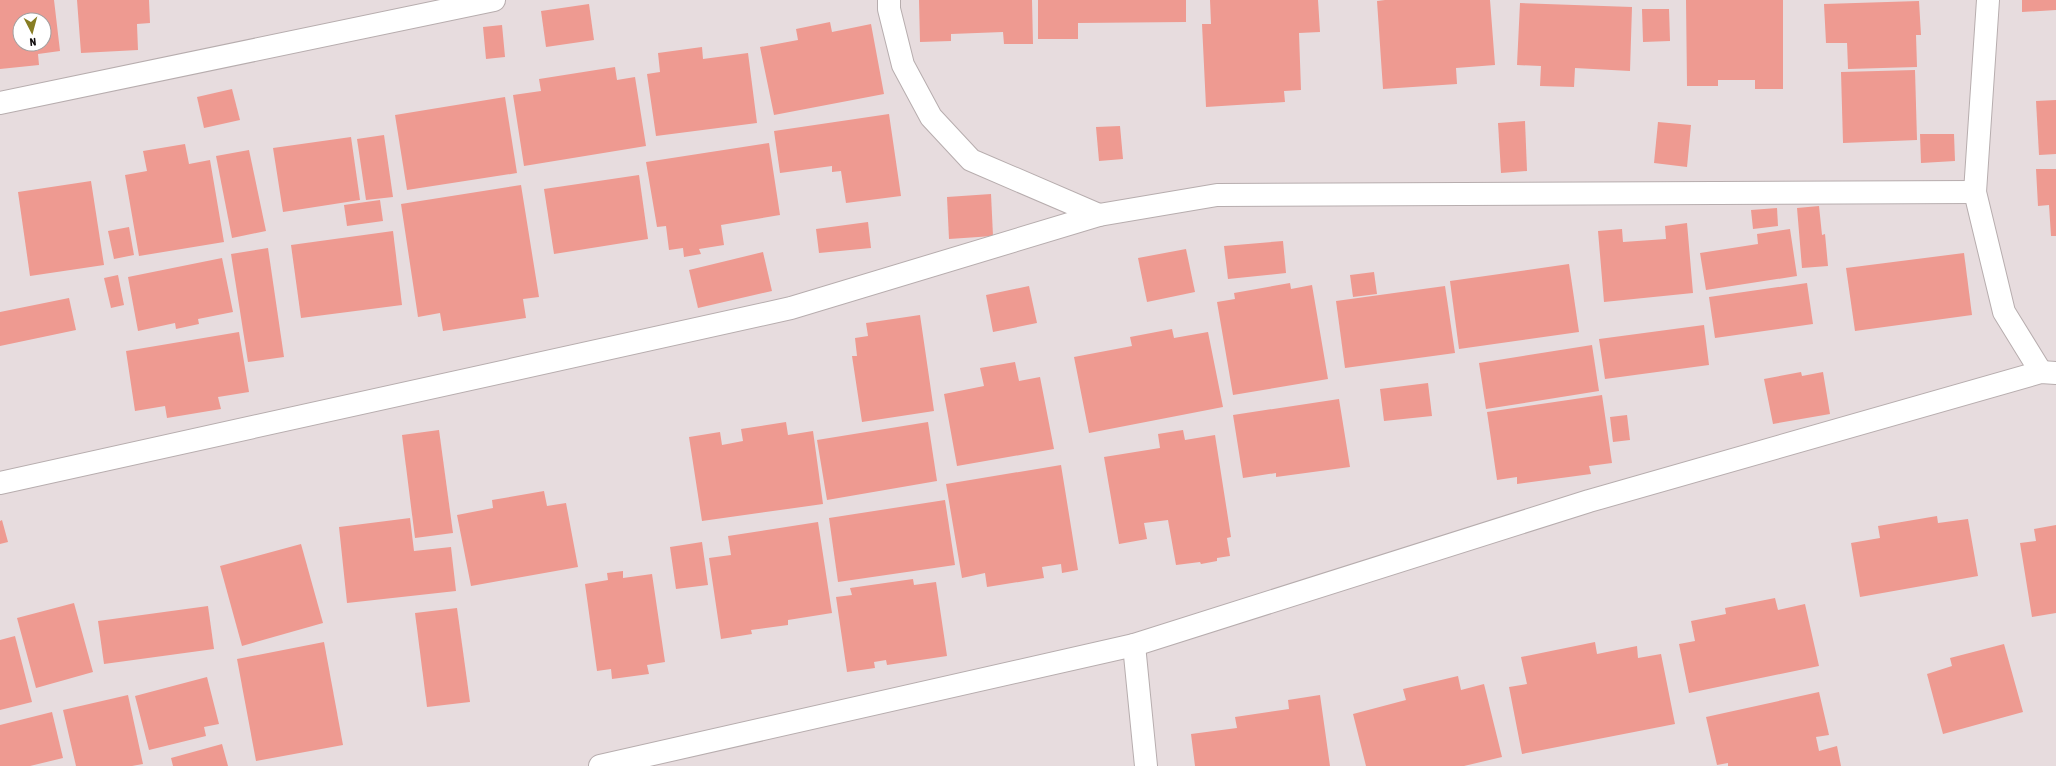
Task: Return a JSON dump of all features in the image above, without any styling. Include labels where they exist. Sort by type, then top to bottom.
[{"type":"street","points":[[0,103],[494,0]]},
{"type":"street","points":[[889,0],[889,9],[903,65],[931,117],[972,160],[1099,215]]},
{"type":"street","points":[[600,766],[1134,645],[1589,501],[2049,372],[2004,312],[1975,192],[1988,0]]},
{"type":"street","points":[[0,483],[791,308],[1099,215],[1217,195],[1975,192]]},
{"type":"street","points":[[1134,645],[1146,766]]},
{"type":"building","points":[[0,0],[54,0],[60,51],[38,54],[39,65],[0,69]]},
{"type":"building","points":[[77,0],[149,0],[150,23],[137,24],[138,50],[81,53]]},
{"type":"building","points":[[919,0],[1032,0],[1033,44],[1004,44],[1003,32],[951,34],[951,41],[920,42]]},
{"type":"building","points":[[1038,0],[1186,0],[1186,22],[1078,23],[1078,39],[1038,39]]},
{"type":"building","points":[[1210,0],[1318,0],[1320,32],[1299,33],[1301,90],[1284,91],[1285,102],[1206,107],[1202,24],[1211,24]]},
{"type":"building","points":[[1490,0],[1495,65],[1456,68],[1457,84],[1383,89],[1377,1]]},
{"type":"building","points":[[1686,0],[1783,0],[1783,89],[1755,89],[1755,80],[1718,80],[1718,86],[1687,86]]},
{"type":"building","points":[[2022,0],[2056,0],[2056,10],[2022,12]]},
{"type":"building","points":[[1919,1],[1921,35],[1916,35],[1917,67],[1848,69],[1847,43],[1826,43],[1824,4]]},
{"type":"building","points":[[1520,3],[1632,7],[1630,71],[1575,68],[1574,87],[1540,86],[1541,66],[1517,65]]},
{"type":"building","points":[[589,4],[594,40],[546,47],[541,11]]},
{"type":"building","points":[[1642,9],[1669,9],[1670,41],[1643,42]]},
{"type":"building","points":[[830,22],[832,32],[871,24],[884,94],[774,115],[760,47],[798,40],[796,29]]},
{"type":"building","points":[[502,25],[505,57],[486,59],[483,27]]},
{"type":"building","points":[[702,47],[703,59],[748,53],[757,123],[656,136],[647,74],[660,72],[658,53]]},
{"type":"building","points":[[615,67],[617,80],[635,77],[646,146],[524,166],[513,95],[541,91],[539,79]]},
{"type":"building","points":[[1915,70],[1917,140],[1843,143],[1841,72]]},
{"type":"building","points":[[232,89],[240,120],[204,128],[197,97]]},
{"type":"building","points":[[505,97],[517,173],[407,190],[395,115]]},
{"type":"building","points":[[2056,100],[2056,154],[2039,155],[2036,101]]},
{"type":"building","points":[[889,114],[901,196],[846,203],[841,171],[832,172],[832,166],[780,173],[774,131]]},
{"type":"building","points":[[1525,121],[1527,171],[1501,173],[1498,123]]},
{"type":"building","points":[[1658,122],[1691,125],[1687,167],[1654,163]]},
{"type":"building","points":[[1120,126],[1123,159],[1099,161],[1096,127]]},
{"type":"building","points":[[1920,134],[1954,134],[1955,161],[1921,163]]},
{"type":"building","points":[[384,135],[393,197],[366,200],[357,139]]},
{"type":"building","points":[[351,137],[360,200],[283,212],[273,148]]},
{"type":"building","points":[[769,143],[780,215],[721,225],[724,245],[699,249],[701,254],[684,257],[683,248],[669,250],[666,226],[657,227],[646,162]]},
{"type":"building","points":[[185,144],[189,164],[210,160],[224,242],[139,256],[125,175],[147,171],[143,151]]},
{"type":"building","points":[[249,150],[266,231],[232,238],[216,156]]},
{"type":"building","points":[[2036,169],[2056,169],[2056,236],[2051,236],[2049,205],[2038,206]]},
{"type":"building","points":[[639,175],[648,239],[554,254],[544,189]]},
{"type":"building","points":[[91,181],[104,265],[30,276],[18,192]]},
{"type":"building","points":[[521,185],[539,297],[523,299],[526,318],[443,331],[440,313],[418,317],[401,204]]},
{"type":"building","points":[[991,194],[993,236],[949,239],[947,197]]},
{"type":"building","points":[[380,200],[383,221],[347,226],[344,205]]},
{"type":"building","points":[[1819,206],[1822,235],[1825,234],[1828,266],[1802,268],[1797,208]]},
{"type":"building","points":[[1777,208],[1778,226],[1753,229],[1751,210]]},
{"type":"building","points":[[868,222],[871,248],[819,253],[816,229]]},
{"type":"building","points":[[1687,223],[1693,293],[1604,302],[1598,231],[1622,229],[1623,242],[1666,239],[1665,226]]},
{"type":"building","points":[[129,227],[134,255],[114,259],[108,231]]},
{"type":"building","points":[[1790,229],[1797,276],[1706,290],[1700,253],[1758,244],[1757,234]]},
{"type":"building","points":[[393,231],[402,305],[301,318],[291,245]]},
{"type":"building","points":[[1283,241],[1286,273],[1228,279],[1224,246]]},
{"type":"building","points":[[268,248],[284,357],[248,362],[231,254]]},
{"type":"building","points":[[1186,249],[1195,292],[1147,302],[1138,258]]},
{"type":"building","points":[[763,252],[772,291],[698,308],[689,270]]},
{"type":"building","points":[[1964,253],[1972,315],[1855,331],[1846,268]]},
{"type":"building","points":[[222,258],[233,312],[198,319],[199,324],[176,329],[175,323],[138,331],[128,277]]},
{"type":"building","points":[[1569,264],[1579,332],[1459,349],[1450,281]]},
{"type":"building","points":[[1374,272],[1377,294],[1353,297],[1350,275]]},
{"type":"building","points":[[118,275],[124,305],[111,308],[104,278]]},
{"type":"building","points":[[1290,283],[1291,289],[1312,285],[1328,379],[1233,395],[1217,302],[1235,299],[1234,293]]},
{"type":"building","points":[[1807,283],[1813,324],[1715,338],[1709,297]]},
{"type":"building","points":[[1029,286],[1037,323],[993,332],[986,295]]},
{"type":"building","points":[[1445,286],[1455,353],[1345,368],[1336,301]]},
{"type":"building","points":[[69,298],[76,330],[0,346],[0,312]]},
{"type":"building","points":[[920,315],[934,411],[862,422],[852,356],[857,356],[855,338],[868,336],[866,323]]},
{"type":"building","points":[[1704,325],[1709,365],[1605,379],[1599,339]]},
{"type":"building","points":[[1172,329],[1174,338],[1208,332],[1223,407],[1089,433],[1074,357],[1132,346],[1130,337]]},
{"type":"building","points":[[239,332],[249,392],[218,397],[221,409],[167,418],[165,406],[135,411],[126,351]]},
{"type":"building","points":[[1592,345],[1599,391],[1486,409],[1479,363]]},
{"type":"building","points":[[1015,362],[1019,381],[1040,377],[1054,449],[957,466],[944,394],[984,386],[980,368]]},
{"type":"building","points":[[1801,372],[1802,376],[1823,372],[1830,414],[1773,424],[1764,379]]},
{"type":"building","points":[[1428,383],[1432,416],[1384,421],[1380,389]]},
{"type":"building","points":[[1602,395],[1612,463],[1589,466],[1591,474],[1517,484],[1517,477],[1497,480],[1487,412]]},
{"type":"building","points":[[1339,399],[1350,467],[1276,477],[1276,473],[1243,478],[1233,415]]},
{"type":"building","points":[[1627,415],[1630,440],[1613,442],[1610,417]]},
{"type":"building","points":[[786,422],[788,435],[813,431],[823,504],[702,521],[689,437],[720,432],[722,445],[743,441],[741,429]]},
{"type":"building","points":[[928,422],[937,481],[827,500],[817,440]]},
{"type":"building","points":[[439,430],[453,533],[415,538],[402,435]]},
{"type":"building","points":[[1183,430],[1185,440],[1215,435],[1231,537],[1227,538],[1230,556],[1217,558],[1217,561],[1201,564],[1200,562],[1176,565],[1168,520],[1144,523],[1147,539],[1119,544],[1104,457],[1160,448],[1158,434]]},
{"type":"building","points":[[1061,465],[1078,570],[1062,573],[1061,564],[1042,567],[1044,578],[987,587],[985,573],[962,578],[946,484]]},
{"type":"building","points":[[544,491],[547,506],[566,503],[578,567],[471,586],[457,515],[493,508],[492,500]]},
{"type":"building","points":[[945,500],[955,565],[838,582],[829,518]]},
{"type":"building","points":[[1937,516],[1938,523],[1968,519],[1978,576],[1860,597],[1851,543],[1880,538],[1878,526]]},
{"type":"building","points":[[410,518],[414,551],[451,547],[456,591],[347,603],[339,527]]},
{"type":"building","points":[[2,520],[8,542],[0,544],[0,521]]},
{"type":"building","points":[[818,522],[832,613],[788,620],[788,625],[751,630],[752,634],[721,639],[709,558],[731,555],[728,536]]},
{"type":"building","points":[[2056,525],[2056,613],[2032,617],[2020,543],[2036,541],[2034,529]]},
{"type":"building","points":[[702,542],[708,585],[676,589],[670,547]]},
{"type":"building","points":[[301,544],[323,623],[242,646],[220,566]]},
{"type":"building","points":[[623,571],[623,578],[652,574],[665,662],[647,665],[649,674],[612,679],[611,669],[597,671],[585,584],[608,580],[607,573]]},
{"type":"building","points":[[913,579],[914,585],[936,582],[947,656],[887,665],[886,660],[874,662],[875,668],[847,672],[836,597],[852,595],[850,588]]},
{"type":"building","points":[[1775,598],[1778,610],[1805,604],[1819,666],[1689,693],[1679,644],[1695,641],[1691,621],[1726,614],[1725,608]]},
{"type":"building","points":[[74,603],[93,672],[36,688],[17,618]]},
{"type":"building","points":[[208,606],[214,649],[104,664],[98,621]]},
{"type":"building","points":[[457,608],[470,702],[427,707],[415,613]]},
{"type":"building","points":[[15,636],[32,702],[0,710],[0,640]]},
{"type":"building","points":[[324,642],[343,745],[256,761],[237,659]]},
{"type":"building","points":[[1595,642],[1597,654],[1637,646],[1638,658],[1661,654],[1675,724],[1522,754],[1509,687],[1527,684],[1521,657]]},
{"type":"building","points":[[2004,644],[2023,712],[1943,734],[1927,674],[1952,666],[1950,658]]},
{"type":"building","points":[[1458,676],[1461,690],[1484,684],[1502,757],[1464,766],[1366,766],[1353,714],[1406,700],[1403,689]]},
{"type":"building","points":[[207,677],[219,724],[204,727],[206,736],[149,750],[135,696]]},
{"type":"building","points":[[1819,692],[1829,735],[1816,737],[1819,751],[1837,746],[1841,766],[1728,766],[1728,763],[1717,765],[1706,717]]},
{"type":"building","points":[[128,695],[143,764],[132,766],[76,766],[63,710]]},
{"type":"building","points":[[1320,695],[1330,766],[1195,766],[1191,734],[1237,728],[1235,717],[1289,709],[1288,700]]},
{"type":"building","points":[[52,712],[63,758],[30,766],[0,766],[0,725]]},
{"type":"building","points":[[222,744],[228,766],[173,766],[171,758]]}]
